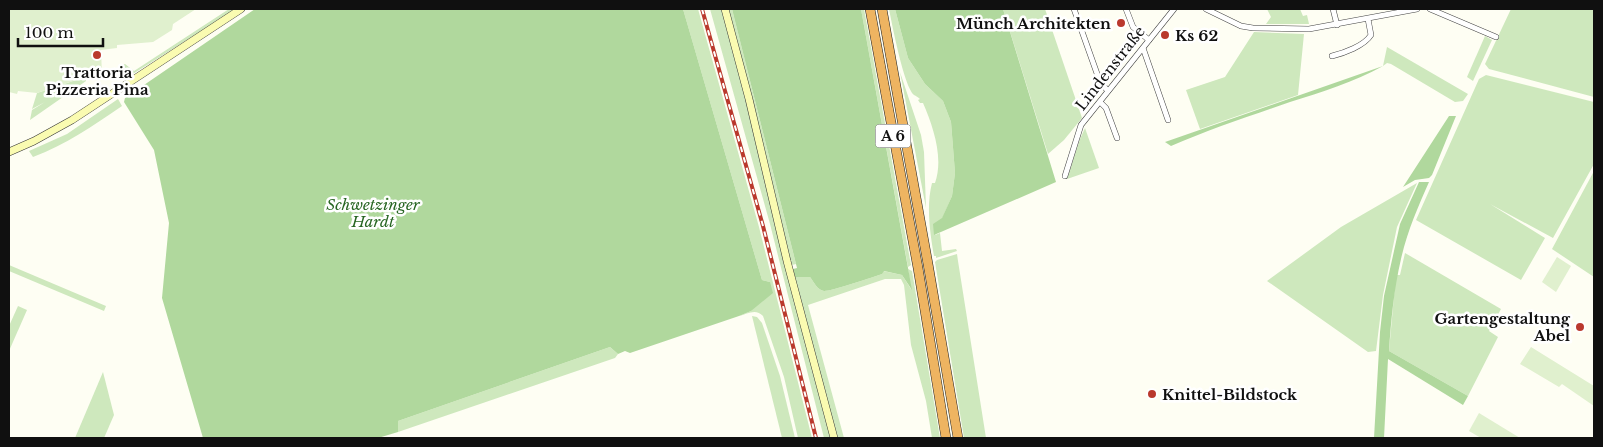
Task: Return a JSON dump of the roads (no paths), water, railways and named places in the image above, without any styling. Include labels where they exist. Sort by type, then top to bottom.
[{"type":"highway","name":"A 6","points":[[870,9],[946,438]]},
{"type":"highway","name":"A 6","points":[[882,9],[958,438]]},
{"type":"main road","points":[[9,152],[34,141],[72,120],[241,9]]},
{"type":"main road","points":[[725,9],[752,109],[787,261],[834,438]]},
{"type":"street","points":[[1074,9],[1100,82],[1108,92]]},
{"type":"street","points":[[1126,9],[1133,26],[1149,40]]},
{"type":"street","name":"Lindenstraße","points":[[1065,176],[1082,125],[1174,9]]},
{"type":"street","points":[[1206,9],[1241,26],[1309,29],[1418,9]]},
{"type":"street","points":[[1333,9],[1336,25]]},
{"type":"street","points":[[1430,9],[1496,37]]},
{"type":"street","points":[[1332,56],[1367,41],[1371,35],[1368,19]]},
{"type":"street","points":[[1143,48],[1168,120]]},
{"type":"street","points":[[1100,102],[1106,108],[1117,138]]},
{"type":"railway","points":[[702,9],[763,226],[816,438]]},
{"type":"place","name":"Münch Architekten","points":[[1121,23]]},
{"type":"place","name":"Ks 62","points":[[1165,35]]},
{"type":"place","name":"Trattoria Pizzeria Pina","points":[[97,55]]},
{"type":"place","name":"Gartengestaltung Abel","points":[[1580,327]]},
{"type":"place","name":"Knittel-Bildstock","points":[[1152,394]]},
{"type":"park label","name":"Schwetzinger Hardt","points":[[373,212]]}]
